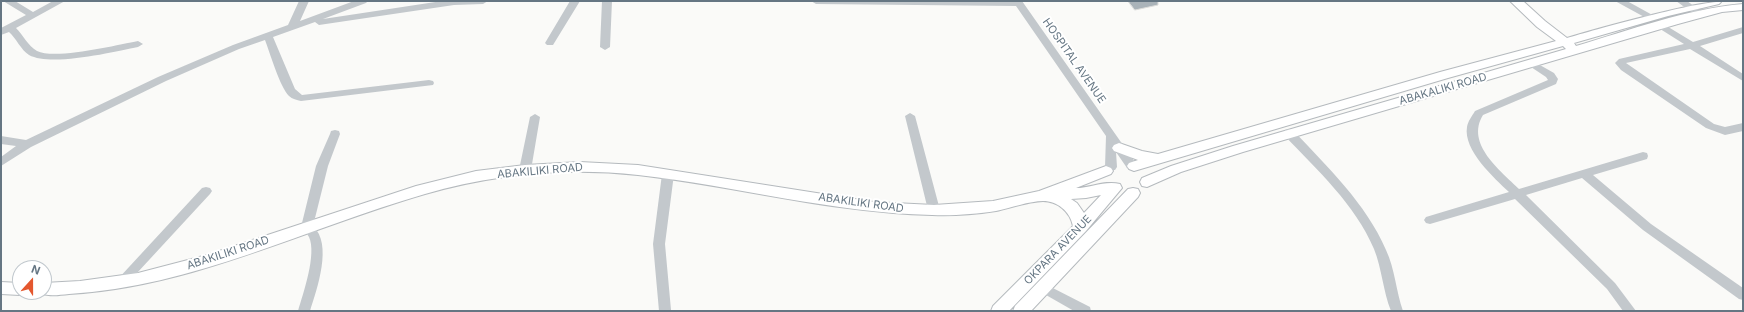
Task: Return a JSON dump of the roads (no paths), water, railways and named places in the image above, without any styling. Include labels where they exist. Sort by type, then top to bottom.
[{"type":"main road","points":[[1516,1],[1545,26],[1576,45]]},
{"type":"main road","points":[[1528,1],[1576,45]]},
{"type":"main road","name":"ABAKALIKI ROAD","points":[[1656,21],[1685,4],[1719,1]]},
{"type":"main road","name":"ABAKALIKI ROAD","points":[[1132,166],[1444,75],[1576,45],[1656,21],[1743,7]]},
{"type":"main road","name":"ABAKALIKI ROAD","points":[[1147,182],[1176,169],[1289,133],[1531,63],[1576,45]]},
{"type":"main road","points":[[1324,110],[1333,120]]},
{"type":"main road","points":[[1120,148],[1140,156],[1157,158]]},
{"type":"main road","points":[[1044,195],[1120,164],[1132,166],[1143,172],[1147,182],[1142,190],[1123,192],[1114,188],[1106,178],[1108,169]]},
{"type":"main road","name":"ABAKILIKI ROAD","points":[[52,288],[120,283],[208,261],[307,227],[444,183],[476,176],[525,170],[595,167],[638,170],[874,206],[934,210],[993,206],[1044,195]]},
{"type":"main road","points":[[1044,195],[1086,193],[1114,188]]},
{"type":"main road","name":"OKPARA AVENUE","points":[[1001,311],[1081,227],[1114,188]]},
{"type":"main road","name":"OKPARA AVENUE","points":[[1021,311],[1133,192]]},
{"type":"main road","points":[[1044,195],[1072,206],[1078,213],[1081,227]]},
{"type":"main road","points":[[1,288],[12,289]]},
{"type":"street","points":[[8,1],[32,15]]},
{"type":"street","points":[[6,30],[60,1]]},
{"type":"street","points":[[292,27],[304,1]]},
{"type":"street","points":[[1,162],[26,144],[162,79],[236,47],[363,1]]},
{"type":"street","points":[[306,22],[345,19],[453,2],[483,1]]},
{"type":"street","points":[[550,43],[575,1]]},
{"type":"street","points":[[606,48],[607,1]]},
{"type":"street","points":[[816,1],[1018,2]]},
{"type":"street","points":[[1620,1],[1656,21],[1743,78]]},
{"type":"street","name":"HOSPITAL AVENUE","points":[[1018,2],[1132,166]]},
{"type":"street","points":[[1685,4],[1700,14]]},
{"type":"street","points":[[6,30],[17,32],[31,51],[37,54],[52,56],[84,54],[138,44]]},
{"type":"street","points":[[1743,30],[1693,45],[1622,61],[1620,64],[1710,126],[1725,131],[1743,127]]},
{"type":"street","points":[[268,36],[290,90],[297,97],[301,98],[429,83]]},
{"type":"street","points":[[1531,63],[1550,75],[1553,79],[1552,82],[1479,113],[1472,126],[1472,136],[1477,150],[1493,170],[1516,194],[1611,286],[1630,311]]},
{"type":"street","points":[[910,116],[934,210]]},
{"type":"street","points":[[525,170],[535,117]]},
{"type":"street","points":[[1289,133],[1357,208],[1370,228],[1381,250],[1390,294],[1397,311]]},
{"type":"street","points":[[304,311],[315,270],[316,255],[314,234],[307,227],[322,166],[335,134]]},
{"type":"street","points":[[1108,169],[1111,136]]},
{"type":"street","points":[[1,140],[26,144]]},
{"type":"street","points":[[1430,220],[1643,156]]},
{"type":"street","points":[[665,310],[659,244],[668,174]]},
{"type":"street","points":[[1584,174],[1647,227],[1743,295]]},
{"type":"street","points":[[120,283],[206,191]]},
{"type":"street","points":[[1043,288],[1086,311]]}]
